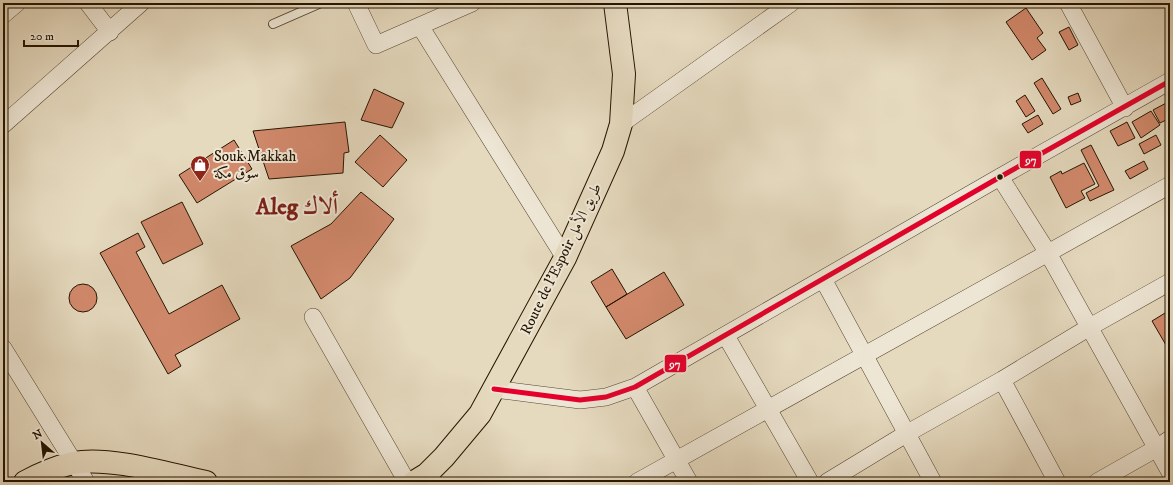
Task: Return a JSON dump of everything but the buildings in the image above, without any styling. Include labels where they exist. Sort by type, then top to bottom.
[{"type":"highway","name":"Route de l’Espoir طريق الأمل","points":[[414,482],[427,474],[462,437],[480,414],[565,258],[613,151],[621,124],[624,74],[615,3]]},
{"type":"highway","points":[[25,482],[46,472],[74,463],[99,462],[132,466],[206,482]]},
{"type":"street","points":[[3,15],[17,3]]},
{"type":"street","points":[[88,3],[110,32]]},
{"type":"street","points":[[3,125],[141,3]]},
{"type":"street","points":[[356,3],[376,45],[472,3]]},
{"type":"street","points":[[621,124],[791,3]]},
{"type":"street","points":[[1068,3],[1125,108]]},
{"type":"street","points":[[420,26],[565,258]]},
{"type":"street","points":[[494,389],[580,400],[606,397],[635,387],[1170,81]]},
{"type":"street","points":[[1000,177],[1048,253],[1088,328],[1163,443],[1170,472]]},
{"type":"street","points":[[637,482],[1170,185]]},
{"type":"street","points":[[822,279],[933,482]]},
{"type":"street","points":[[827,482],[906,434],[1170,282]]},
{"type":"street","points":[[313,317],[407,482]]},
{"type":"street","points":[[726,336],[810,482]]},
{"type":"street","points":[[3,348],[51,423],[86,482]]},
{"type":"street","points":[[1002,380],[1057,482]]},
{"type":"street","points":[[635,387],[689,482]]},
{"type":"street","points":[[1097,482],[1163,443]]},
{"type":"lane","points":[[273,24],[321,3]]},
{"type":"transit line","name":"97","points":[[494,389],[580,400],[606,397],[635,387],[1170,81]]},
{"type":"place","name":"Souk Makkah سوق مكة","points":[[200,182]]},
{"type":"district","name":"Aleg ألاك","points":[[297,207]]}]
